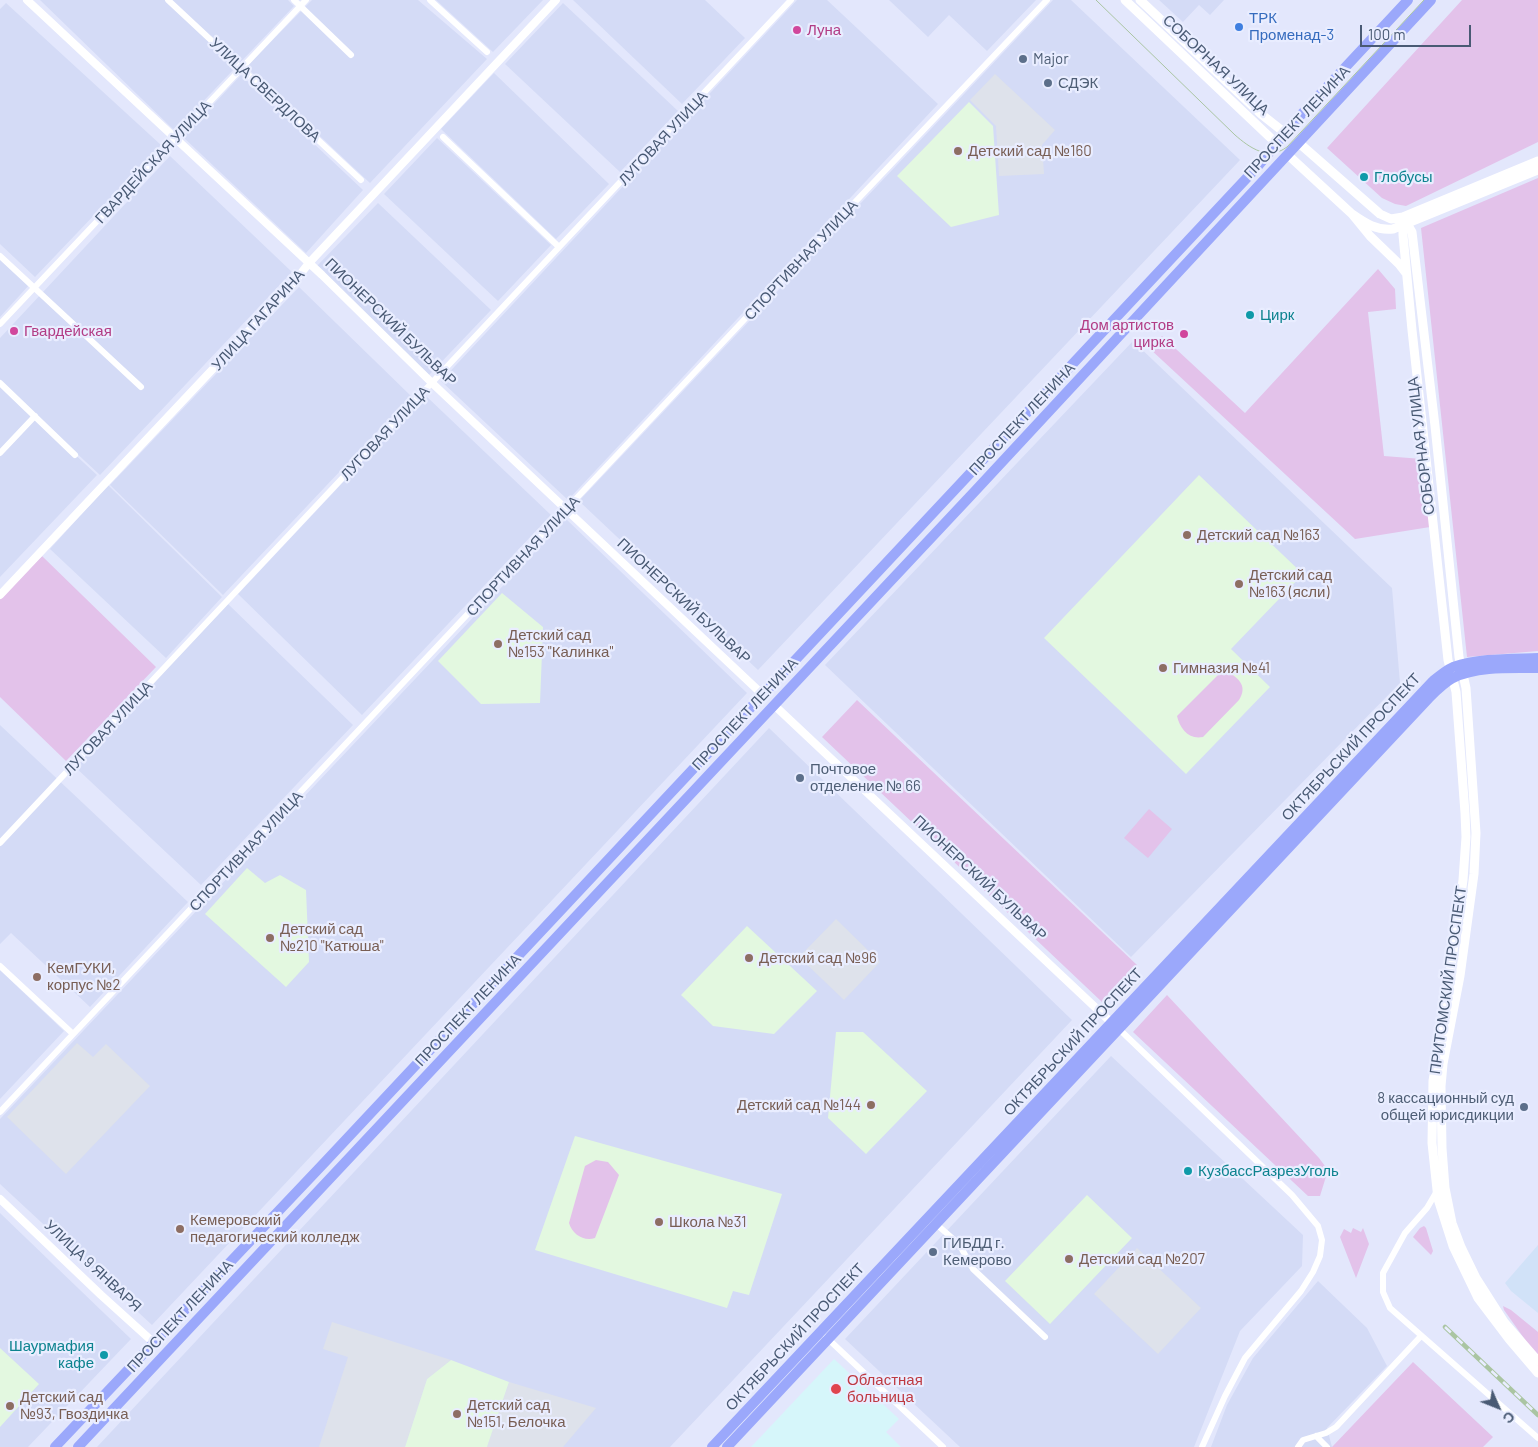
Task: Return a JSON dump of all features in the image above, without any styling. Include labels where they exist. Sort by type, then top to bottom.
[{"type":"main road","name":"СОБОРНАЯ УЛИЦА","points":[[1125,0],[1352,214],[1370,236],[1406,273]]},
{"type":"main road","name":"СОБОРНАЯ УЛИЦА","points":[[1140,0],[1261,114],[1299,143],[1380,214],[1405,222],[1412,232],[1435,426],[1459,657],[1457,671]]},
{"type":"main road","name":"ПРОСПЕКТ ЛЕНИНА","points":[[55,1447],[1258,166],[1285,133],[1408,0]]},
{"type":"main road","name":"ПРОСПЕКТ ЛЕНИНА","points":[[78,1447],[774,705],[1431,0]]},
{"type":"main road","points":[[1405,222],[1538,161]]},
{"type":"main road","points":[[1405,222],[1538,170]]},
{"type":"main road","name":"СОБОРНАЯ УЛИЦА","points":[[1352,214],[1379,228],[1393,229],[1405,222]]},
{"type":"main road","name":"СОБОРНАЯ УЛИЦА","points":[[1405,222],[1406,273],[1448,660],[1457,671]]},
{"type":"main road","points":[[1457,671],[1488,660],[1538,658]]},
{"type":"main road","points":[[1457,671],[1538,668]]},
{"type":"main road","name":"ОКТЯБРЬСКИЙ ПРОСПЕКТ","points":[[712,1447],[936,1224],[1423,691],[1457,671]]},
{"type":"main road","name":"ПРИТОМСКИЙ ПРОСПЕКТ","points":[[1457,671],[1457,711],[1466,837],[1463,880],[1433,1081],[1432,1143],[1438,1199],[1452,1246],[1478,1298],[1538,1373]]},
{"type":"main road","name":"ПРИТОМСКИЙ ПРОСПЕКТ","points":[[1457,671],[1467,706],[1476,833],[1474,874],[1460,976],[1443,1064],[1442,1148],[1445,1188],[1452,1223],[1476,1278],[1504,1322],[1538,1361]]},
{"type":"main road","name":"ПИОНЕРСКИЙ БУЛЬВАР","points":[[762,694],[774,705]]},
{"type":"main road","points":[[454,1023],[467,1033]]},
{"type":"main road","name":"ОКТЯБРЬСКИЙ ПРОСПЕКТ","points":[[727,1447],[824,1335],[1115,1026]]},
{"type":"main road","name":"УЛИЦА 9 ЯНВАРЯ","points":[[153,1342],[166,1354]]},
{"type":"street","name":"ПИОНЕРСКИЙ БУЛЬВАР","points":[[27,0],[309,263],[432,383],[762,694]]},
{"type":"street","name":"УЛИЦА СВЕРДЛОВА","points":[[168,0],[361,180]]},
{"type":"street","points":[[294,0],[351,55]]},
{"type":"street","name":"ГВАРДЕЙСКАЯ УЛИЦА","points":[[0,324],[306,0]]},
{"type":"street","points":[[430,0],[487,52]]},
{"type":"street","name":"УЛИЦА ГАГАРИНА","points":[[0,595],[291,286],[309,263],[556,0]]},
{"type":"street","name":"ЛУГОВАЯ УЛИЦА","points":[[0,843],[791,0]]},
{"type":"street","name":"СПОРТИВНАЯ УЛИЦА","points":[[0,1112],[1047,0]]},
{"type":"street","points":[[442,137],[559,247]]},
{"type":"street","points":[[0,256],[141,387]]},
{"type":"street","points":[[0,383],[75,455]]},
{"type":"street","points":[[0,453],[35,416]]},
{"type":"street","name":"ПИОНЕРСКИЙ БУЛЬВАР","points":[[774,705],[1292,1195],[1318,1226],[1322,1240],[1320,1256],[1313,1272],[1301,1291],[1245,1358],[1224,1397],[1202,1447]]},
{"type":"street","points":[[0,966],[73,1034]]},
{"type":"street","points":[[1437,1190],[1427,1208],[1405,1233],[1383,1274],[1383,1292],[1390,1308],[1538,1438]]},
{"type":"street","name":"УЛИЦА 9 ЯНВАРЯ","points":[[0,1200],[153,1342]]},
{"type":"street","points":[[936,1224],[958,1244],[973,1269],[1045,1337]]},
{"type":"street","points":[[824,1335],[943,1447]]},
{"type":"street","points":[[1298,1447],[1303,1440],[1336,1427],[1421,1336]]},
{"type":"street","points":[[1316,1436],[1327,1447]]},
{"type":"shaded area","points":[[40,0],[288,0],[294,6],[175,131]]},
{"type":"shaded area","points":[[312,0],[418,0],[487,59],[370,183],[246,67]]},
{"type":"shaded area","points":[[436,0],[543,0],[493,52]]},
{"type":"shaded area","points":[[573,0],[705,0],[745,38],[682,104]]},
{"type":"shaded area","points":[[797,0],[827,0],[938,104],[568,500],[441,381]]},
{"type":"shaded area","points":[[889,0],[1036,0],[987,51],[949,15],[928,37]]},
{"type":"shaded area","points":[[1053,0],[1071,0],[1240,160],[758,670],[579,501]]},
{"type":"shaded area","points":[[1159,0],[1224,0],[1210,15],[1199,5],[1183,22]]},
{"type":"shaded area","points":[[1462,0],[1538,0],[1538,142],[1406,206],[1395,204],[1382,198],[1327,148]]},
{"type":"shaded area","points":[[6,3],[161,145],[35,277],[0,244],[0,9]]},
{"type":"shaded area","points":[[563,3],[678,111],[620,172],[505,64]]},
{"type":"shaded area","points":[[494,73],[609,184],[556,239],[441,129]]},
{"type":"shaded area","points":[[995,74],[1055,130],[1042,145],[1044,174],[999,176],[996,126],[970,100]]},
{"type":"shaded area","points":[[241,75],[363,190],[306,253],[183,137]]},
{"type":"shaded area","name":"Детский сад №160","points":[[969,102],[993,126],[999,215],[951,227],[897,176]]},
{"type":"shaded area","points":[[437,138],[551,245],[498,301],[384,194]]},
{"type":"shaded area","points":[[170,156],[292,272],[100,475],[0,382],[0,338]]},
{"type":"shaded area","points":[[1538,178],[1538,651],[1467,657],[1421,228]]},
{"type":"shaded area","points":[[378,203],[491,310],[429,375],[316,267]]},
{"type":"shaded area","points":[[0,256],[30,284],[0,317]]},
{"type":"shaded area","points":[[1378,269],[1395,289],[1396,309],[1368,312],[1384,456],[1422,459],[1430,527],[1355,539],[1149,348],[1162,336],[1245,413]]},
{"type":"shaded area","points":[[299,287],[411,396],[223,595],[110,485]]},
{"type":"shaded area","points":[[1133,341],[1392,588],[1400,683],[1131,957],[825,665]]},
{"type":"shaded area","points":[[0,385],[97,475],[0,577]]},
{"type":"shaded area","points":[[425,395],[551,515],[362,715],[238,594]]},
{"type":"shaded area","name":"Гимназия №41","points":[[1199,475],[1303,574],[1231,649],[1270,687],[1186,774],[1044,638]]},
{"type":"shaded area","points":[[108,485],[222,597],[166,658],[50,549]]},
{"type":"shaded area","points":[[566,519],[747,693],[152,1325],[0,1184],[0,1119]]},
{"type":"shaded area","points":[[42,556],[156,667],[66,761],[0,697],[0,599]]},
{"type":"shaded area","name":"Детский сад №153 \"Калинка\"","points":[[502,593],[543,627],[540,703],[481,704],[438,661]]},
{"type":"shaded area","points":[[228,604],[353,725],[201,885],[74,766]]},
{"type":"shaded area","points":[[1226,671],[1241,683],[1242,695],[1203,737],[1189,735],[1180,725],[1177,716],[1221,672]]},
{"type":"shaded area","points":[[857,700],[1137,965],[1102,1002],[822,737]]},
{"type":"shaded area","points":[[0,725],[188,902],[90,1007],[11,933],[0,944]]},
{"type":"shaded area","points":[[769,728],[1072,1020],[670,1447],[97,1447]]},
{"type":"shaded area","points":[[1149,809],[1172,829],[1148,858],[1124,838]]},
{"type":"shaded area","name":"Детский сад №210 \"Катюша\"","points":[[247,868],[265,883],[280,875],[306,890],[309,962],[286,987],[205,914]]},
{"type":"shaded area","points":[[836,919],[880,962],[844,1000],[799,957]]},
{"type":"shaded area","name":"Детский сад №96","points":[[747,926],[817,991],[774,1034],[713,1026],[681,995]]},
{"type":"shaded area","points":[[0,970],[64,1031],[0,1099]]},
{"type":"shaded area","points":[[1167,995],[1319,1158],[1328,1170],[1320,1196],[1308,1196],[1133,1032]]},
{"type":"shaded area","name":"Детский сад №144","points":[[836,1032],[863,1032],[927,1091],[866,1154],[828,1118]]},
{"type":"shaded area","points":[[77,1043],[93,1057],[106,1044],[150,1086],[66,1174],[7,1117]]},
{"type":"shaded area","points":[[1111,1056],[1303,1235],[1302,1266],[1240,1331],[1194,1447],[960,1447],[845,1339]]},
{"type":"shaded area","name":"Школа №31","points":[[575,1136],[782,1194],[749,1295],[733,1291],[727,1308],[535,1250]]},
{"type":"shaded area","points":[[596,1160],[608,1162],[619,1175],[595,1238],[587,1239],[576,1234],[569,1223],[585,1166]]},
{"type":"shaded area","name":"Детский сад №207","points":[[1087,1195],[1132,1238],[1050,1324],[1005,1281]]},
{"type":"shaded area","points":[[0,1213],[131,1339],[28,1447],[0,1447]]},
{"type":"shaded area","points":[[1424,1226],[1433,1251],[1431,1255],[1413,1237]]},
{"type":"shaded area","points":[[1353,1228],[1361,1232],[1363,1228],[1369,1244],[1356,1278],[1340,1237],[1344,1229],[1351,1233]]},
{"type":"shaded area","points":[[1538,1245],[1538,1313],[1511,1291],[1505,1283]]},
{"type":"shaded area","points":[[1137,1248],[1201,1308],[1158,1354],[1094,1294]]},
{"type":"shaded area","points":[[1318,1281],[1367,1328],[1387,1366],[1327,1428],[1332,1447],[1211,1447],[1227,1405],[1253,1358]]},
{"type":"shaded area","points":[[1503,1306],[1511,1310],[1538,1332],[1538,1358],[1504,1310]]},
{"type":"shaded area","points":[[332,1322],[451,1360],[427,1379],[405,1447],[319,1447],[348,1357],[323,1349]]},
{"type":"shaded area","name":"Детский сад №93, Гвоздичка","points":[[0,1348],[39,1384],[0,1427]]},
{"type":"shaded area","name":"Областная больница","points":[[834,1359],[899,1419],[886,1432],[901,1447],[751,1447]]},
{"type":"shaded area","name":"Детский сад №151, Белочка","points":[[451,1360],[509,1382],[487,1447],[405,1447],[427,1379]]},
{"type":"shaded area","points":[[1413,1362],[1493,1437],[1483,1447],[1332,1447]]},
{"type":"shaded area","points":[[509,1382],[596,1408],[563,1447],[487,1447]]},
{"type":"tram line","points":[[1096,0],[1235,135],[1253,148],[1266,153],[1273,153],[1287,147],[1424,0]]},
{"type":"railway","points":[[1445,1327],[1538,1415]]},
{"type":"place","name":"ТРК Променад-3","points":[[1239,27]]},
{"type":"place","name":"Луна","points":[[797,30]]},
{"type":"place","name":"Major","points":[[1023,59]]},
{"type":"place","name":"СДЭК","points":[[1048,83]]},
{"type":"place","name":"Детский сад №160","points":[[958,151]]},
{"type":"place","name":"Глобусы","points":[[1364,177]]},
{"type":"place","name":"Цирк","points":[[1250,315]]},
{"type":"place","name":"Гвардейская","points":[[14,331]]},
{"type":"place","name":"Дом артистов цирка","points":[[1184,334]]},
{"type":"place","name":"Детский сад №163","points":[[1187,535]]},
{"type":"place","name":"Детский сад №163 (ясли)","points":[[1239,584]]},
{"type":"place","name":"Детский сад №153 \"Калинка\"","points":[[498,644]]},
{"type":"place","name":"Гимназия №41","points":[[1163,668]]},
{"type":"place","name":"Почтовое отделение № 66","points":[[800,778]]},
{"type":"place","name":"Детский сад №210 \"Катюша\"","points":[[270,938]]},
{"type":"place","name":"Детский сад №96","points":[[749,958]]},
{"type":"place","name":"КемГУКИ, корпус №2","points":[[37,977]]},
{"type":"place","name":"Детский сад №144","points":[[871,1105]]},
{"type":"place","name":"8 кассационный суд общей юрисдикции","points":[[1524,1107]]},
{"type":"place","name":"КузбассРазрезУголь","points":[[1188,1171]]},
{"type":"place","name":"Школа №31","points":[[659,1222]]},
{"type":"place","name":"Кемеровский педагогический колледж","points":[[180,1229]]},
{"type":"place","name":"ГИБДД г. Кемерово","points":[[933,1252]]},
{"type":"place","name":"Детский сад №207","points":[[1069,1259]]},
{"type":"place","name":"Шаурмафия кафе","points":[[104,1355]]},
{"type":"place","name":"Областная больница","points":[[836,1389]]},
{"type":"place","name":"Детский сад №93, Гвоздичка","points":[[10,1406]]},
{"type":"place","name":"Детский сад №151, Белочка","points":[[457,1414]]}]
